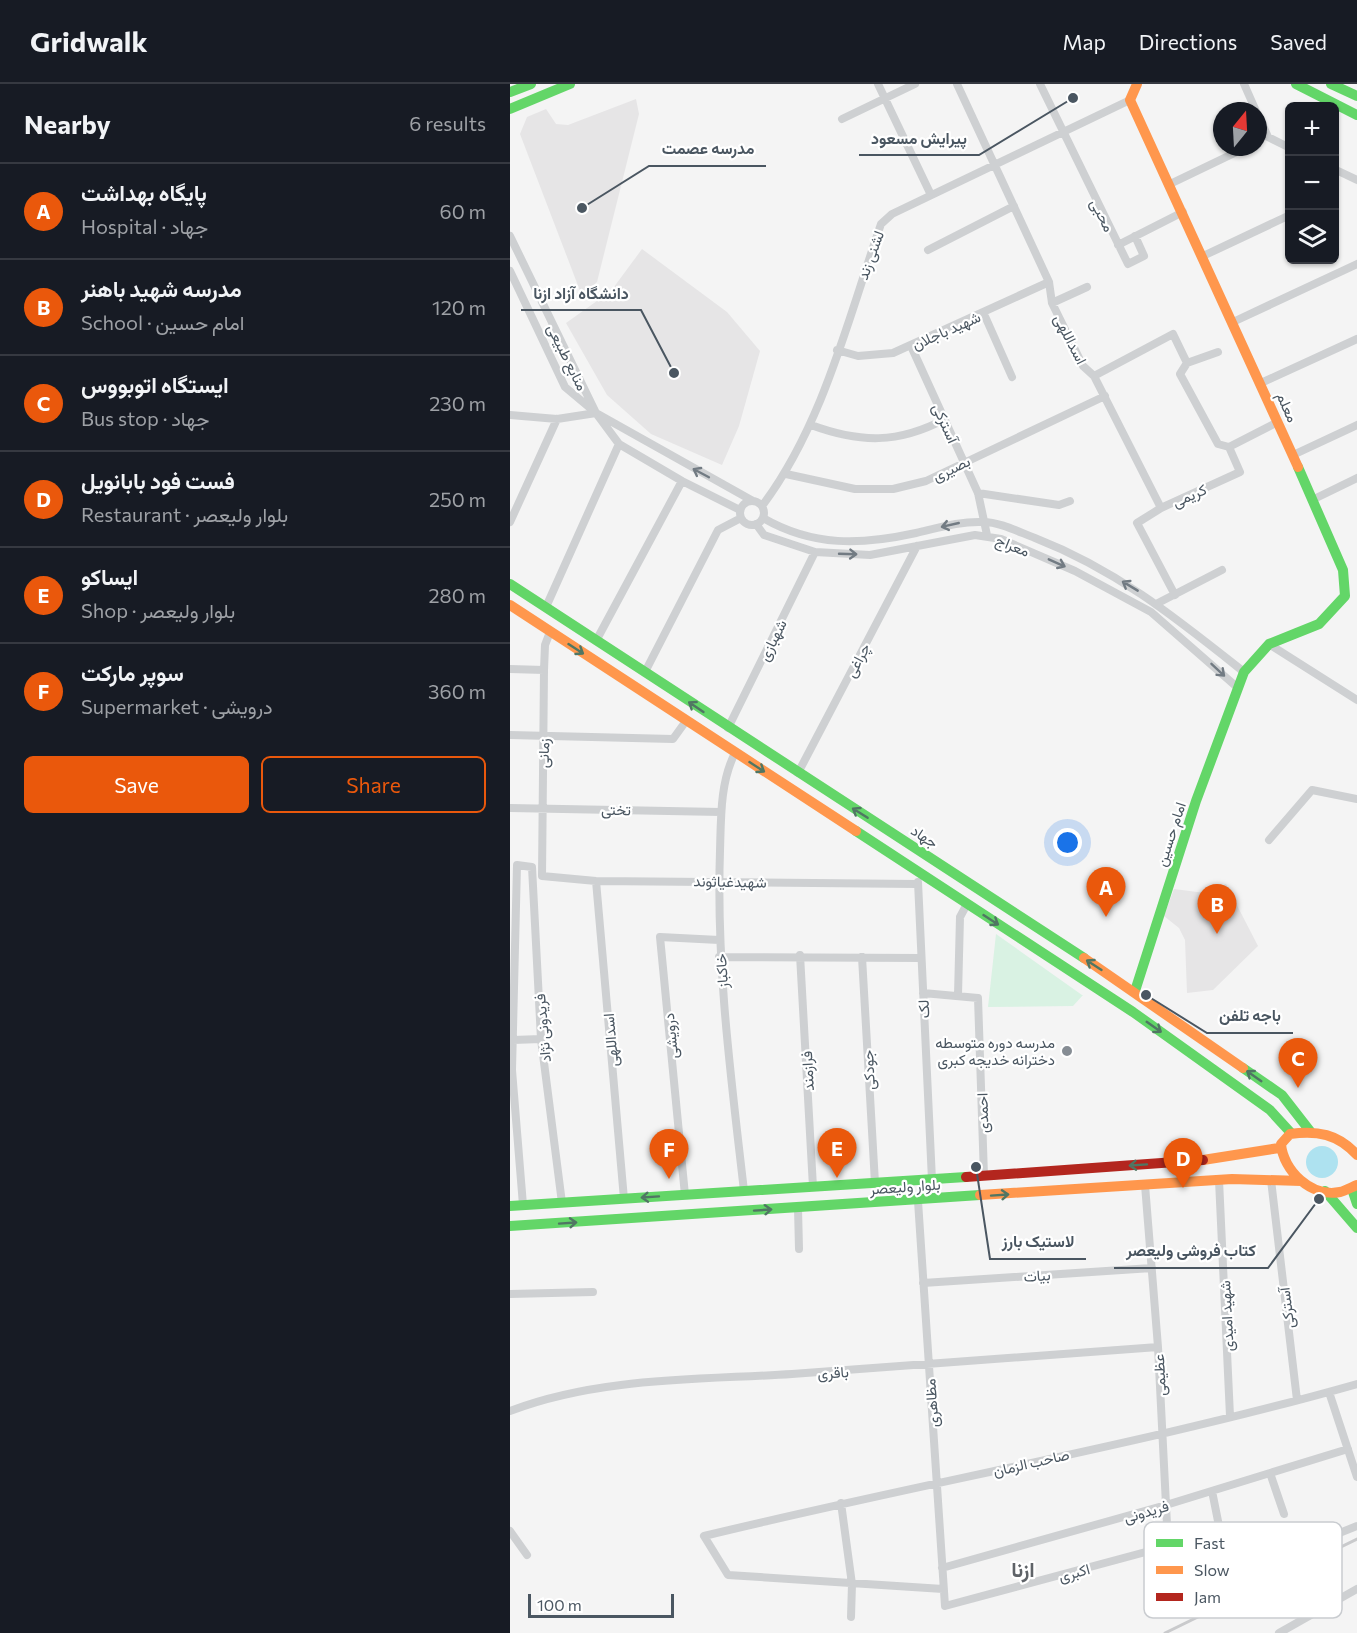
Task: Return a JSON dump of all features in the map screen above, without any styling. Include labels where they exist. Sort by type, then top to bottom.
[{"type":"main road","points":[[510,92],[531,84]]},
{"type":"main road","points":[[510,109],[570,84]]},
{"type":"main road","points":[[1130,100],[1137,84]]},
{"type":"main road","points":[[1296,84],[1357,115]]},
{"type":"main road","points":[[1331,84],[1357,96]]},
{"type":"main road","name":"معلم","points":[[1130,100],[1261,383],[1343,570],[1346,596],[1318,624],[1269,644],[1244,672],[1238,688]]},
{"type":"main road","name":"جهاد","points":[[510,584],[1135,991],[1282,1095],[1310,1131]]},
{"type":"main road","points":[[510,606],[870,840],[920,880],[967,904],[1133,1012],[1270,1110],[1291,1133]]},
{"type":"main road","name":"امام حسین","points":[[1135,991],[1196,801],[1238,688]]},
{"type":"main road","points":[[870,840],[880,825]]},
{"type":"main road","points":[[1015,936],[1027,921]]},
{"type":"main road","points":[[1270,1110],[1282,1095]]},
{"type":"main road","points":[[1357,1147],[1332,1136],[1310,1131],[1291,1133],[1283,1140],[1279,1148],[1280,1158],[1287,1169],[1301,1181],[1325,1191],[1357,1228]]},
{"type":"main road","points":[[1346,1143],[1357,1155]]},
{"type":"main road","name":"بلوار ولیعصر","points":[[510,1206],[932,1180],[1229,1158],[1279,1148]]},
{"type":"main road","points":[[1229,1158],[1232,1179]]},
{"type":"main road","name":"بلوار ولیعصر","points":[[510,1226],[1232,1179],[1301,1181]]},
{"type":"main road","points":[[1325,1191],[1354,1187],[1357,1204]]},
{"type":"main road","points":[[796,1188],[798,1208]]},
{"type":"street","points":[[878,84],[931,195]]},
{"type":"street","points":[[842,119],[915,84]]},
{"type":"street","name":"اسداللهی","points":[[957,84],[1049,282],[1052,303],[1083,366],[1094,376],[1105,396],[1161,508]]},
{"type":"street","name":"محبی","points":[[1040,84],[1128,264],[1144,256],[1135,236]]},
{"type":"street","points":[[1244,84],[1252,102]]},
{"type":"street","name":"لشنی زند","points":[[762,506],[786,474],[811,425],[881,224],[892,214],[1061,131],[1130,100]]},
{"type":"street","points":[[1268,137],[1285,146]]},
{"type":"street","points":[[1170,184],[1228,156]]},
{"type":"street","points":[[1339,172],[1357,180]]},
{"type":"street","points":[[928,250],[1014,206]]},
{"type":"street","points":[[1118,245],[1183,212]]},
{"type":"street","points":[[1203,256],[1285,217]]},
{"type":"street","name":"منابع طبیعی","points":[[510,236],[596,413],[619,444],[741,514]]},
{"type":"street","points":[[1233,322],[1357,264]]},
{"type":"street","name":"منابع طبیعی","points":[[510,271],[565,387],[596,413],[753,501]]},
{"type":"street","name":"شهید باجلان","points":[[837,350],[858,356],[878,356],[911,346],[1049,282]]},
{"type":"street","points":[[1052,303],[1087,286]]},
{"type":"street","points":[[984,314],[1012,377]]},
{"type":"street","points":[[1094,376],[1173,334],[1187,363]]},
{"type":"street","points":[[1261,383],[1357,339]]},
{"type":"street","name":"آسترکی","points":[[911,346],[978,493],[987,535]]},
{"type":"street","points":[[1218,352],[1187,363],[1180,374],[1218,444],[1229,447],[1278,422]]},
{"type":"street","name":"بصیری","points":[[786,474],[855,489],[893,489],[926,481],[963,461],[1105,396]]},
{"type":"street","points":[[511,418],[557,419],[596,413]]},
{"type":"street","points":[[510,522],[557,419]]},
{"type":"street","points":[[811,425],[835,434],[887,439],[919,432],[945,419]]},
{"type":"street","points":[[1293,455],[1357,425]]},
{"type":"street","points":[[546,607],[619,444]]},
{"type":"street","name":"کریمی","points":[[1175,594],[1137,524],[1161,508],[1240,472],[1229,447]]},
{"type":"street","points":[[1312,500],[1357,478]]},
{"type":"street","points":[[596,641],[682,481]]},
{"type":"street","points":[[978,493],[1059,505],[1070,501]]},
{"type":"street","points":[[753,501],[762,506],[760,521],[749,525],[741,514],[742,505],[753,501]]},
{"type":"street","points":[[645,672],[718,530],[741,514]]},
{"type":"street","name":"معراج","points":[[760,521],[809,539],[844,542],[889,539],[960,523],[985,522],[1052,544],[1106,571],[1158,603],[1244,672]]},
{"type":"street","name":"معراج","points":[[760,521],[764,535],[815,552],[870,555],[987,535],[1001,539],[1075,572],[1151,612],[1238,688]]},
{"type":"street","name":"چراغی","points":[[798,773],[917,546]]},
{"type":"street","name":"شهبازی","points":[[728,728],[815,552]]},
{"type":"street","points":[[1158,603],[1222,570]]},
{"type":"street","name":"زمانی","points":[[542,876],[543,670],[545,645],[550,632]]},
{"type":"street","points":[[1269,644],[1357,700]]},
{"type":"street","points":[[510,669],[543,670]]},
{"type":"street","points":[[510,735],[673,739],[686,721]]},
{"type":"street","name":"خاکباز","points":[[735,753],[729,765],[721,812],[719,957],[744,1191]]},
{"type":"street","points":[[1269,840],[1312,790],[1357,799]]},
{"type":"street","name":"تختی","points":[[510,808],[721,812]]},
{"type":"street","name":"فریدونی نژاد","points":[[513,1040],[517,865],[531,867],[541,1039],[562,1203]]},
{"type":"street","name":"شهید‌غیاثوند","points":[[542,876],[596,881],[920,880]]},
{"type":"street","name":"لک","points":[[920,880],[921,958],[932,1180]]},
{"type":"street","name":"اسداللهی","points":[[596,881],[624,1199]]},
{"type":"street","points":[[958,995],[960,917],[967,904]]},
{"type":"street","name":"درویشی","points":[[685,1195],[660,937],[719,940]]},
{"type":"street","points":[[719,957],[800,955],[921,958]]},
{"type":"street","name":"فرازمند","points":[[800,955],[813,1187]]},
{"type":"street","name":"جودکی","points":[[862,957],[875,1183]]},
{"type":"street","name":"احمدی","points":[[923,993],[978,998],[984,1176]]},
{"type":"street","points":[[523,1205],[512,1070],[513,1040],[541,1039]]},
{"type":"street","name":"شهید امیدی","points":[[1219,1180],[1230,1416]]},
{"type":"street","name":"آسترکی","points":[[1271,1180],[1297,1400]]},
{"type":"street","name":"عظیمی","points":[[1145,1185],[1158,1347],[1167,1522]]},
{"type":"street","name":"مظاهری","points":[[918,1201],[945,1606]]},
{"type":"street","points":[[798,1208],[799,1249]]},
{"type":"street","name":"بیات","points":[[923,1283],[1152,1268]]},
{"type":"street","points":[[510,1294],[593,1292]]},
{"type":"street","name":"باقری","points":[[510,1411],[533,1402],[617,1384],[929,1366],[1158,1347]]},
{"type":"street","name":"صاحب الزمان","points":[[852,1584],[728,1575],[704,1536],[841,1503],[1162,1432],[1357,1384]]},
{"type":"street","points":[[1329,1392],[1357,1477]]},
{"type":"street","name":"فریدونی","points":[[942,1568],[1166,1505],[1348,1449]]},
{"type":"street","points":[[1270,1473],[1284,1514]]},
{"type":"street","points":[[1212,1491],[1219,1522]]},
{"type":"street","points":[[841,1503],[852,1584],[851,1617]]},
{"type":"street","points":[[1342,1532],[1357,1526]]},
{"type":"street","points":[[510,1531],[527,1555]]},
{"type":"street","name":"اکبری","points":[[945,1606],[1144,1552]]},
{"type":"street","points":[[852,1584],[943,1589]]},
{"type":"street","points":[[1342,1597],[1357,1589]]},
{"type":"street","points":[[1279,1633],[1306,1618]]},
{"type":"shaded area","points":[[636,99],[639,114],[597,282],[582,296],[520,134],[527,117],[546,109],[556,124],[568,125]]},
{"type":"shaded area","points":[[642,249],[727,312],[760,351],[739,426],[722,465],[651,434],[607,395],[566,323],[611,291]]},
{"type":"shaded area","points":[[1226,884],[1258,946],[1213,990],[1187,993],[1185,940],[1179,928],[1164,916],[1174,889],[1205,893]]},
{"type":"green space","points":[[996,934],[1083,995],[1073,1006],[988,1007]]},
{"type":"water","points":[[1322,1146],[1333,1151],[1338,1162],[1333,1173],[1322,1178],[1311,1173],[1306,1162],[1311,1151]]},
{"type":"railway","points":[[1342,1546],[1357,1539]]},
{"type":"railway","points":[[1165,1633],[1196,1618]]},
{"type":"traffic: fast","points":[[510,92],[531,84]]},
{"type":"traffic: fast","points":[[510,109],[570,84]]},
{"type":"traffic: fast","points":[[1296,84],[1357,115]]},
{"type":"traffic: fast","points":[[1331,84],[1357,96]]},
{"type":"traffic: fast","points":[[1135,991],[1196,801],[1244,672],[1269,644],[1319,624],[1345,596],[1343,570],[1298,467]]},
{"type":"traffic: fast","points":[[510,584],[1084,958]]},
{"type":"traffic: fast","points":[[856,831],[1133,1012],[1270,1110],[1291,1133]]},
{"type":"traffic: fast","points":[[1243,1068],[1282,1095],[1310,1131]]},
{"type":"traffic: fast","points":[[510,1206],[966,1177]]},
{"type":"traffic: fast","points":[[1352,1189],[1357,1204]]},
{"type":"traffic: fast","points":[[1325,1191],[1357,1228]]},
{"type":"traffic: fast","points":[[510,1226],[980,1195]]},
{"type":"traffic: slow","points":[[1137,84],[1130,100],[1298,467]]},
{"type":"traffic: slow","points":[[510,605],[856,831]]},
{"type":"traffic: slow","points":[[1084,958],[1243,1068]]},
{"type":"traffic: slow","points":[[1357,1155],[1335,1138],[1318,1133],[1290,1134],[1281,1144],[1287,1163],[1300,1180],[1309,1186],[1329,1193],[1357,1185]]},
{"type":"traffic: slow","points":[[1203,1160],[1279,1148]]},
{"type":"traffic: slow","points":[[980,1195],[1232,1179],[1301,1181]]},
{"type":"traffic: jam","points":[[966,1177],[1203,1160]]},
{"type":"place","name":"پیرایش مسعود","points":[[1073,98]]},
{"type":"place","name":"مدرسه عصمت","points":[[582,208]]},
{"type":"place","name":"دانشگاه آزاد ازنا","points":[[674,373]]},
{"type":"place","name":"پایگاه بهداشت","points":[[1106,917]]},
{"type":"place","name":"مدرسه شهید باهنر","points":[[1217,934]]},
{"type":"place","name":"باجه تلفن","points":[[1146,995]]},
{"type":"place","name":"مدرسه دوره متوسطه دخترانه خدیجه کبری","points":[[1067,1051]]},
{"type":"place","name":"ایستگاه اتوبووس","points":[[1298,1088]]},
{"type":"place","name":"لاستیک بارز","points":[[976,1167]]},
{"type":"place","name":"ایساکو","points":[[837,1178]]},
{"type":"place","name":"سوپر مارکت","points":[[669,1179]]},
{"type":"place","name":"فست فود بابانویل","points":[[1183,1188]]},
{"type":"place","name":"کتاب فروشی ولیعصر","points":[[1319,1199]]},
{"type":"district","name":"ازنا","points":[[1023,1568]]}]
